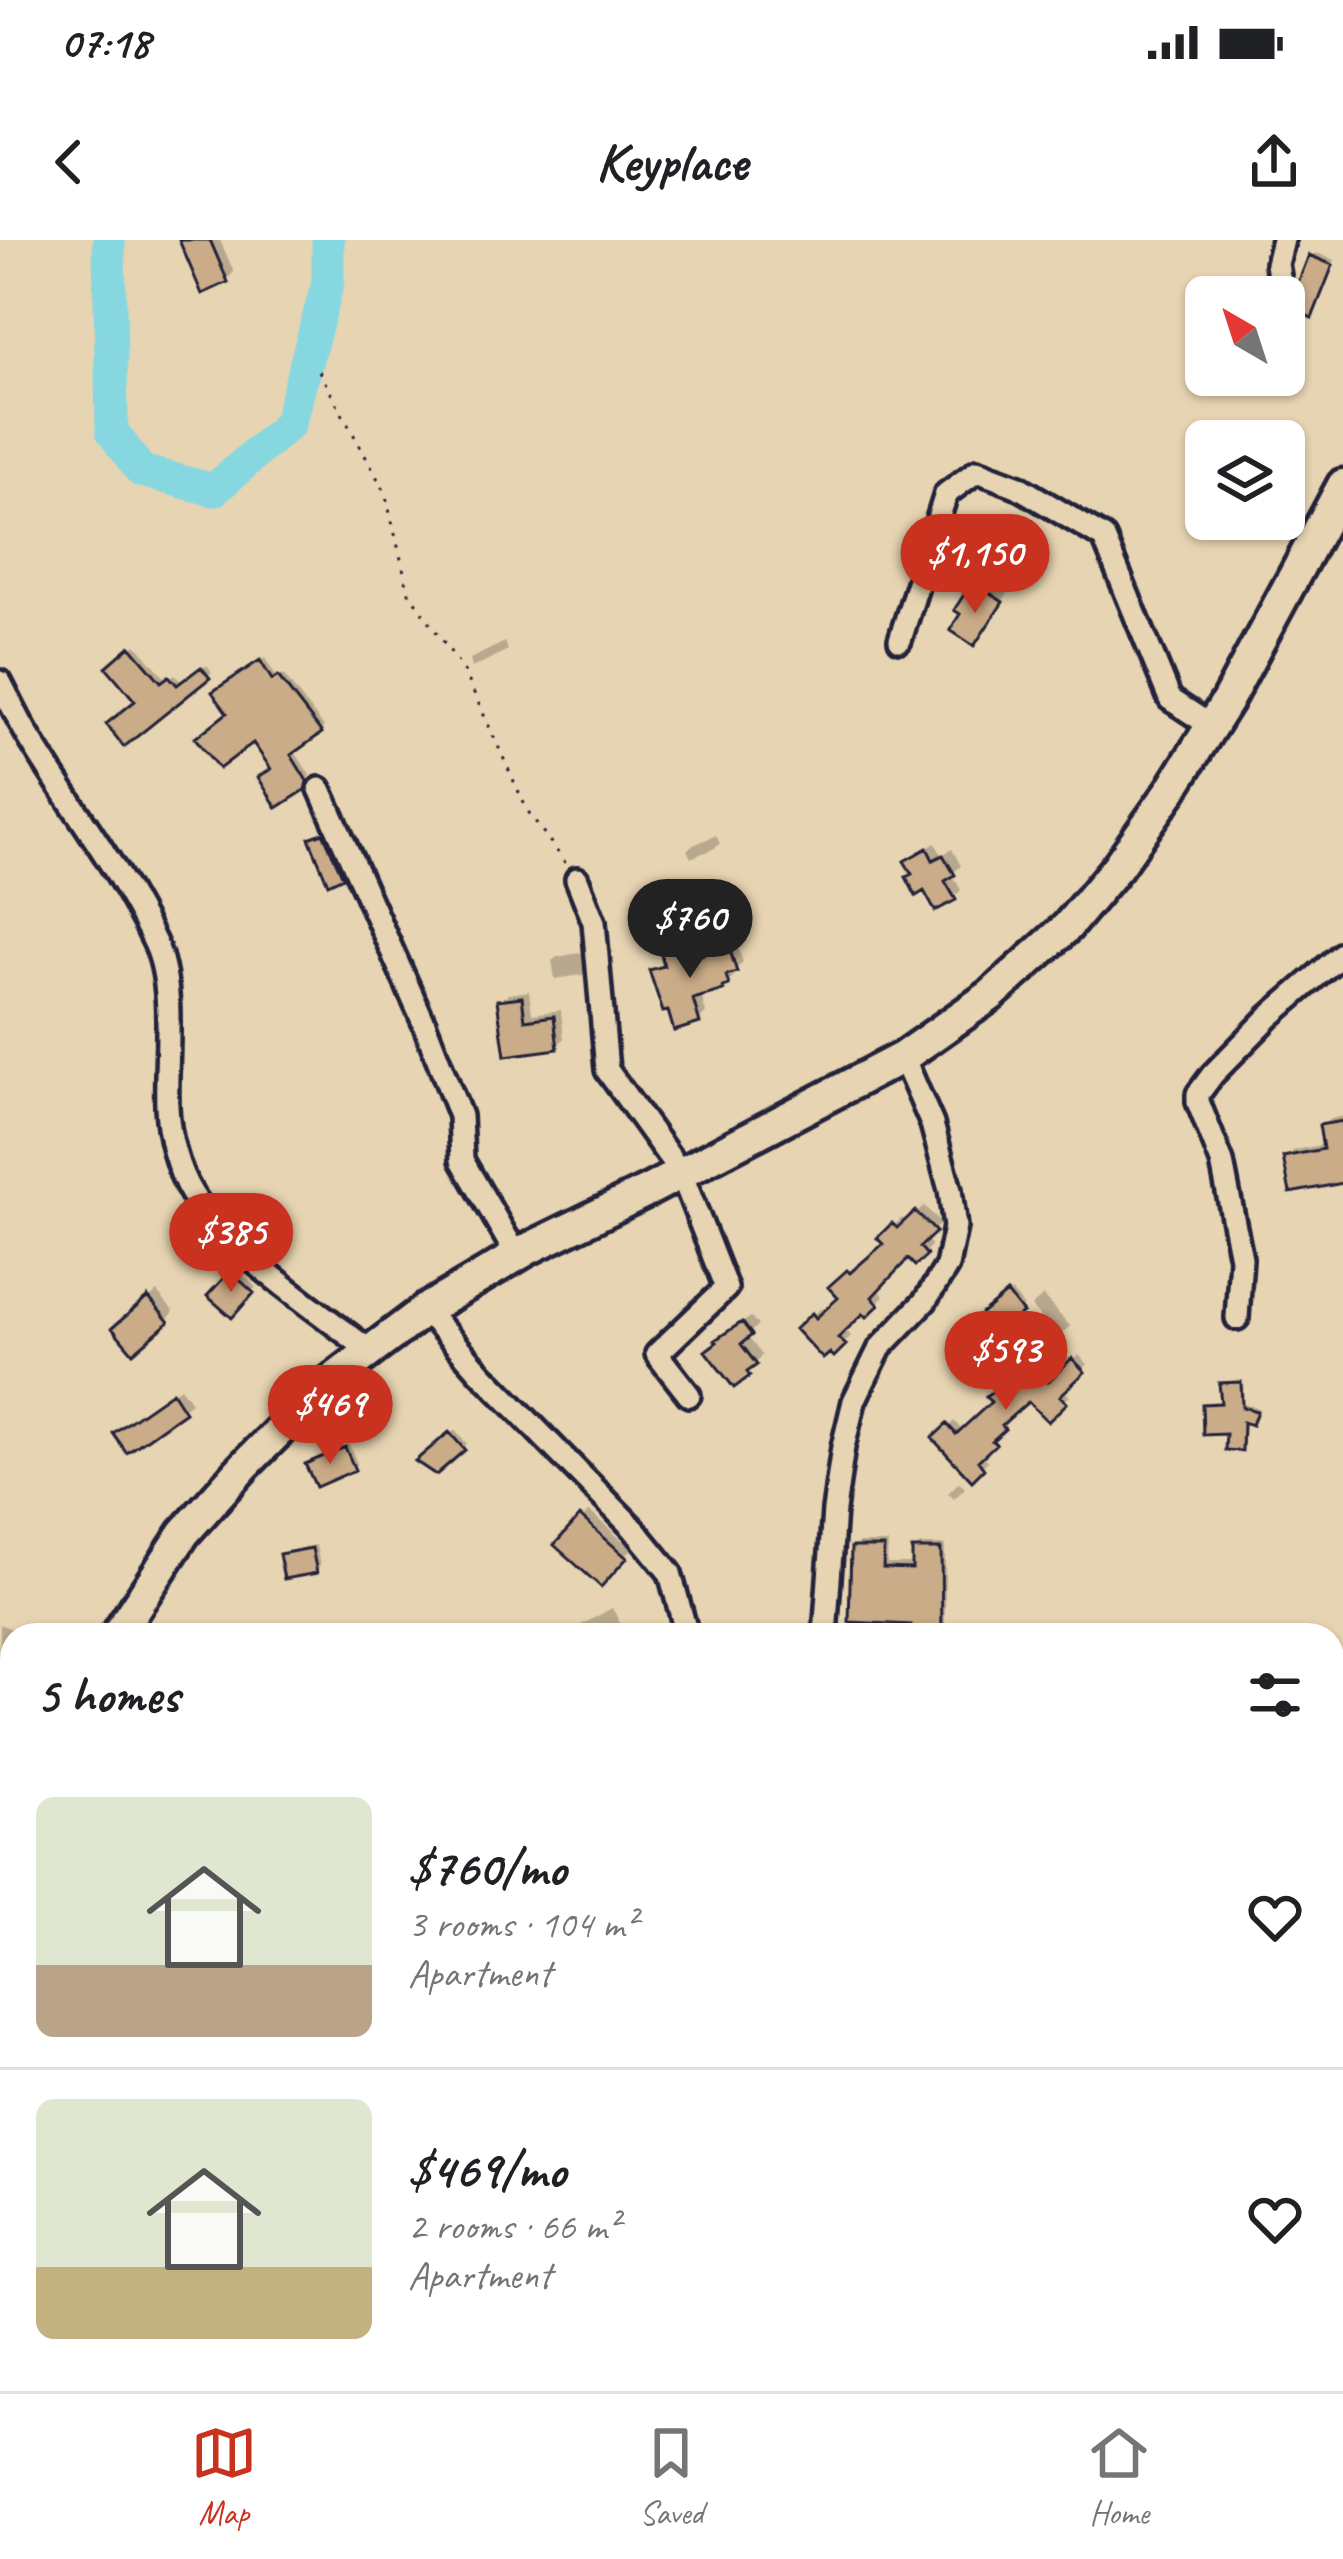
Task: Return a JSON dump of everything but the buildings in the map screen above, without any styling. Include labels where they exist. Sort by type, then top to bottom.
[{"type":"highway","points":[[125,1623],[184,1533],[245,1465],[323,1387],[424,1310],[517,1256],[903,1058],[991,995],[1067,927],[1117,868],[1171,792],[1343,485]]},
{"type":"street","points":[[1279,276],[1283,240]]},
{"type":"street","points":[[900,640],[946,494],[977,471],[1017,486],[1104,538],[1170,699],[1211,726]]},
{"type":"street","points":[[0,682],[27,736],[157,945],[165,974],[166,1108],[172,1146],[190,1191],[245,1252],[371,1352]]},
{"type":"street","points":[[320,789],[460,1116],[462,1160],[517,1256]]},
{"type":"street","points":[[577,879],[595,922],[607,1070],[681,1174],[726,1288],[657,1354],[689,1395]]},
{"type":"street","points":[[1237,1318],[1241,1258],[1222,1162],[1198,1094],[1270,1016],[1343,953]]},
{"type":"street","points":[[826,1623],[834,1510],[854,1401],[880,1348],[925,1300],[947,1266],[955,1227],[932,1124],[903,1058]]},
{"type":"street","points":[[424,1310],[634,1529],[670,1573],[684,1623]]},
{"type":"path","points":[[319,371],[385,492],[409,592],[464,671],[527,810],[577,879]]},
{"type":"waterway","points":[[109,240],[112,431],[141,471],[214,490],[289,424],[328,283],[328,240]]}]
